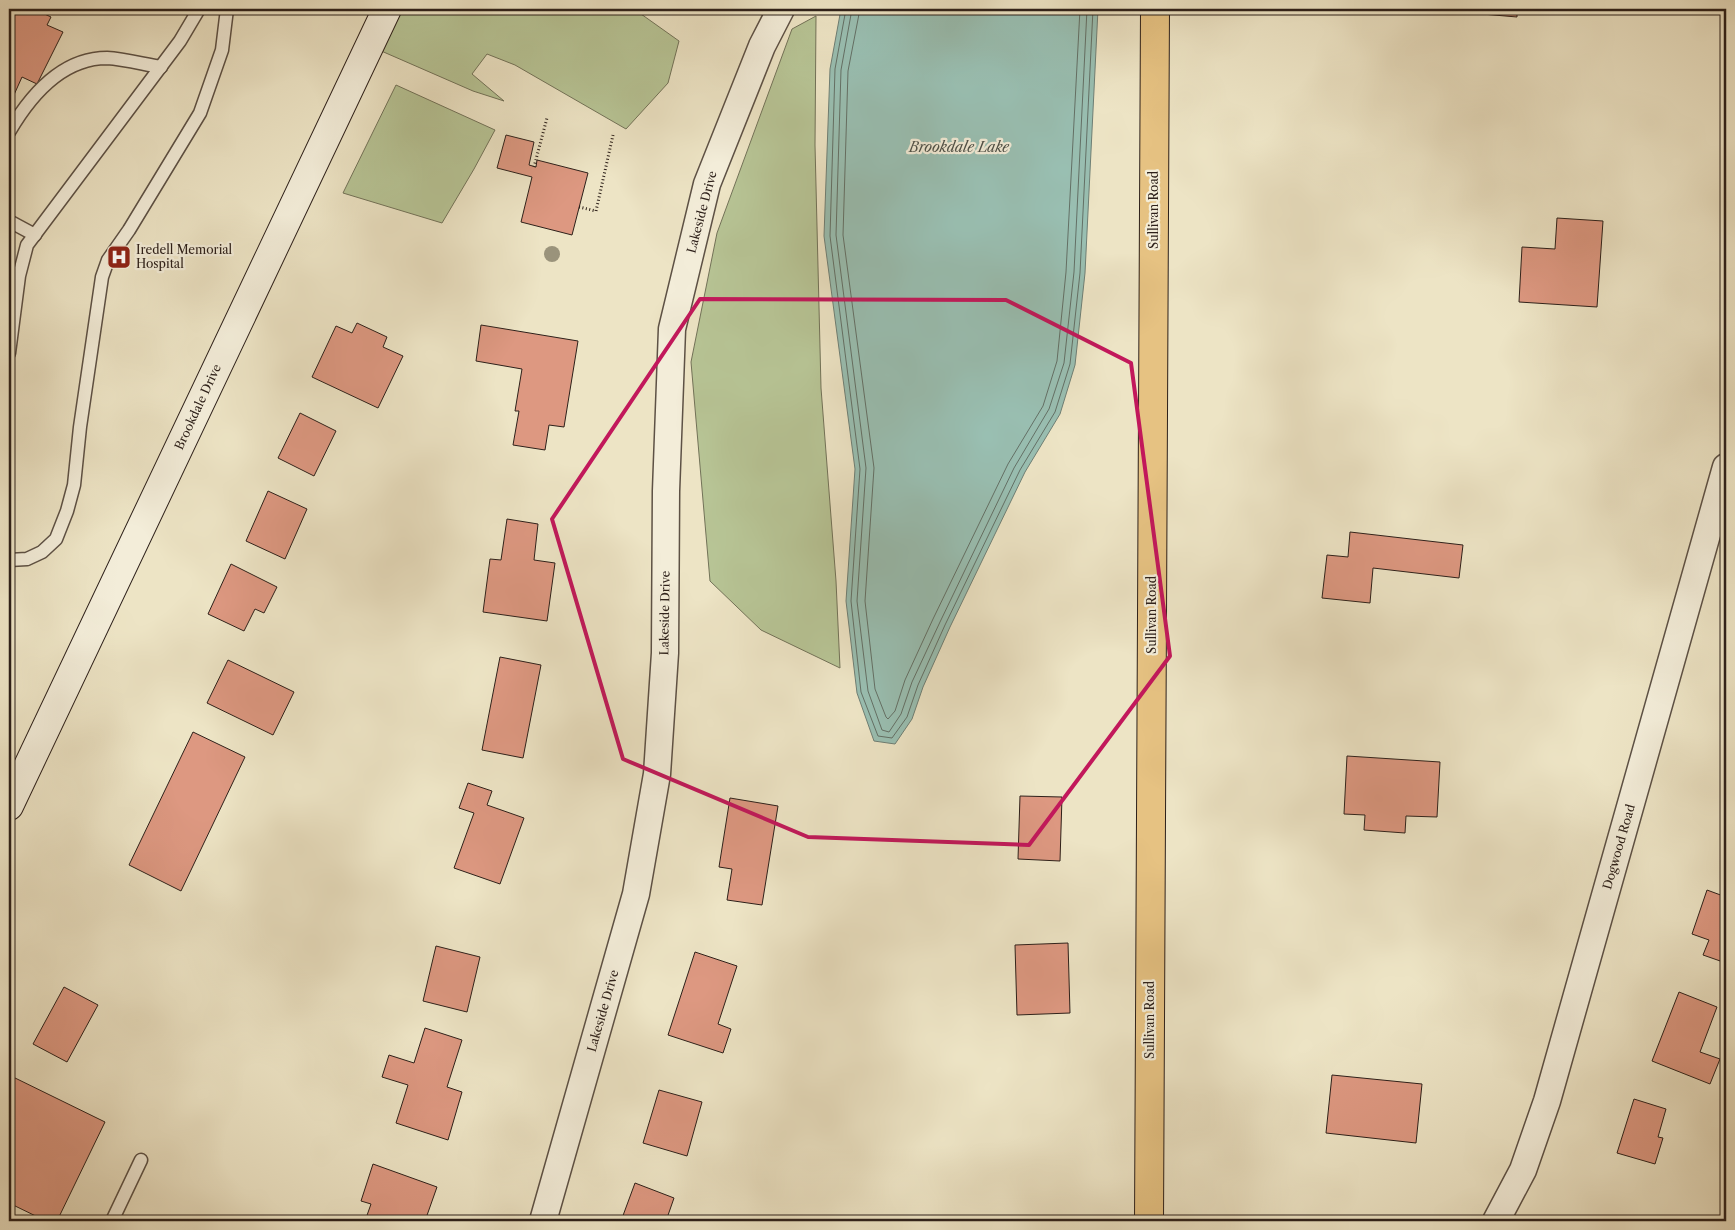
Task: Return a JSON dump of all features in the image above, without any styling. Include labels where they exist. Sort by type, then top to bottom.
[{"type":"main road","name":"Brookdale Drive","points":[[9,806],[387,9]]},
{"type":"main road","name":"Sullivan Road","points":[[1149,1221],[1155,9]]},
{"type":"street","name":"Lakeside Drive","points":[[543,1221],[636,894],[657,774],[665,653],[666,491],[672,329],[707,184],[762,46],[781,9]]},
{"type":"street","name":"Dogwood Road","points":[[1496,1221],[1523,1170],[1548,1101],[1726,467]]},
{"type":"lane","points":[[9,353],[14,275],[27,245],[180,42],[199,9]]},
{"type":"lane","points":[[9,560],[27,559],[42,552],[56,539],[67,511],[74,485],[80,427],[102,277],[108,260],[129,230],[200,113],[222,50],[227,9]]},
{"type":"lane","points":[[9,132],[31,100],[56,74],[79,62],[107,58],[160,67]]},
{"type":"lane","points":[[9,221],[35,234]]},
{"type":"lane","points":[[112,1221],[141,1160]]},
{"type":"path","points":[[534,166],[547,118]]},
{"type":"path","points":[[579,207],[596,211],[613,135]]},
{"type":"highlighted area","points":[[700,299],[1006,300],[1131,363],[1170,656],[1029,845],[808,837],[623,759],[552,519]]},
{"type":"green space","points":[[399,9],[634,9],[679,41],[668,83],[626,129],[515,65],[487,54],[472,74],[504,101],[473,91],[379,50]]},
{"type":"green space","points":[[816,16],[815,145],[821,388],[836,581],[840,668],[761,630],[710,581],[691,362],[717,233],[792,29]]},
{"type":"green space","points":[[396,85],[495,130],[442,223],[343,193]]},
{"type":"water","name":"Brookdale Lake","points":[[841,9],[1098,9],[1085,273],[1075,365],[1060,414],[1025,472],[950,627],[923,687],[912,719],[895,744],[874,741],[857,693],[846,601],[855,469],[824,236],[830,69]]},
{"type":"building","points":[[9,9],[34,9],[51,17],[47,25],[63,32],[37,84],[22,77],[9,106]]},
{"type":"building","points":[[1424,9],[1517,9],[1517,17]]},
{"type":"building","points":[[506,135],[534,142],[529,165],[536,167],[537,160],[588,173],[572,235],[521,222],[532,177],[497,168]]},
{"type":"building","points":[[1557,218],[1603,221],[1597,307],[1519,302],[1522,247],[1555,249]]},
{"type":"building","points":[[357,323],[387,337],[383,347],[403,356],[378,408],[312,377],[336,326],[352,333]]},
{"type":"building","points":[[481,325],[578,341],[564,427],[549,425],[545,450],[513,445],[519,411],[515,411],[522,369],[476,361]]},
{"type":"building","points":[[300,413],[336,431],[314,476],[278,458]]},
{"type":"building","points":[[268,491],[307,509],[285,559],[246,541]]},
{"type":"building","points":[[507,519],[538,524],[534,560],[555,563],[547,621],[483,612],[490,559],[501,560]]},
{"type":"building","points":[[1350,532],[1463,545],[1459,578],[1373,568],[1370,603],[1322,598],[1327,555],[1348,557]]},
{"type":"building","points":[[231,564],[277,587],[264,613],[255,609],[244,631],[208,614]]},
{"type":"building","points":[[500,657],[541,665],[523,758],[482,750]]},
{"type":"building","points":[[228,660],[294,692],[273,735],[207,703]]},
{"type":"building","points":[[193,732],[245,757],[181,891],[129,865]]},
{"type":"building","points":[[1347,756],[1440,762],[1437,817],[1406,816],[1405,833],[1364,830],[1365,815],[1344,814]]},
{"type":"building","points":[[468,783],[492,791],[487,805],[524,818],[500,884],[454,868],[474,813],[459,808]]},
{"type":"building","points":[[1020,796],[1062,797],[1060,861],[1018,859]]},
{"type":"building","points":[[730,798],[778,806],[762,905],[727,900],[732,869],[719,867]]},
{"type":"building","points":[[1707,890],[1726,897],[1726,963],[1703,955],[1709,940],[1692,934]]},
{"type":"building","points":[[1068,943],[1070,1013],[1017,1015],[1015,945]]},
{"type":"building","points":[[436,946],[480,957],[467,1012],[423,1001]]},
{"type":"building","points":[[695,952],[737,966],[718,1024],[731,1029],[723,1053],[668,1035]]},
{"type":"building","points":[[64,987],[98,1005],[67,1062],[33,1044]]},
{"type":"building","points":[[1679,992],[1717,1007],[1700,1052],[1720,1059],[1710,1084],[1652,1061]]},
{"type":"building","points":[[425,1028],[462,1040],[447,1087],[462,1092],[448,1140],[396,1123],[408,1085],[382,1077],[389,1055],[414,1063]]},
{"type":"building","points":[[1332,1075],[1422,1084],[1416,1143],[1326,1133]]},
{"type":"building","points":[[11,1076],[105,1122],[57,1221],[46,1221],[9,1203],[9,1081]]},
{"type":"building","points":[[659,1090],[702,1102],[687,1156],[643,1143]]},
{"type":"building","points":[[1634,1099],[1666,1109],[1658,1137],[1663,1138],[1655,1164],[1617,1153]]},
{"type":"building","points":[[373,1164],[437,1187],[425,1221],[365,1221],[371,1204],[361,1201]]},
{"type":"building","points":[[635,1183],[674,1198],[666,1221],[621,1221]]},
{"type":"place","name":"Iredell Memorial Hospital","points":[[119,257]]}]
